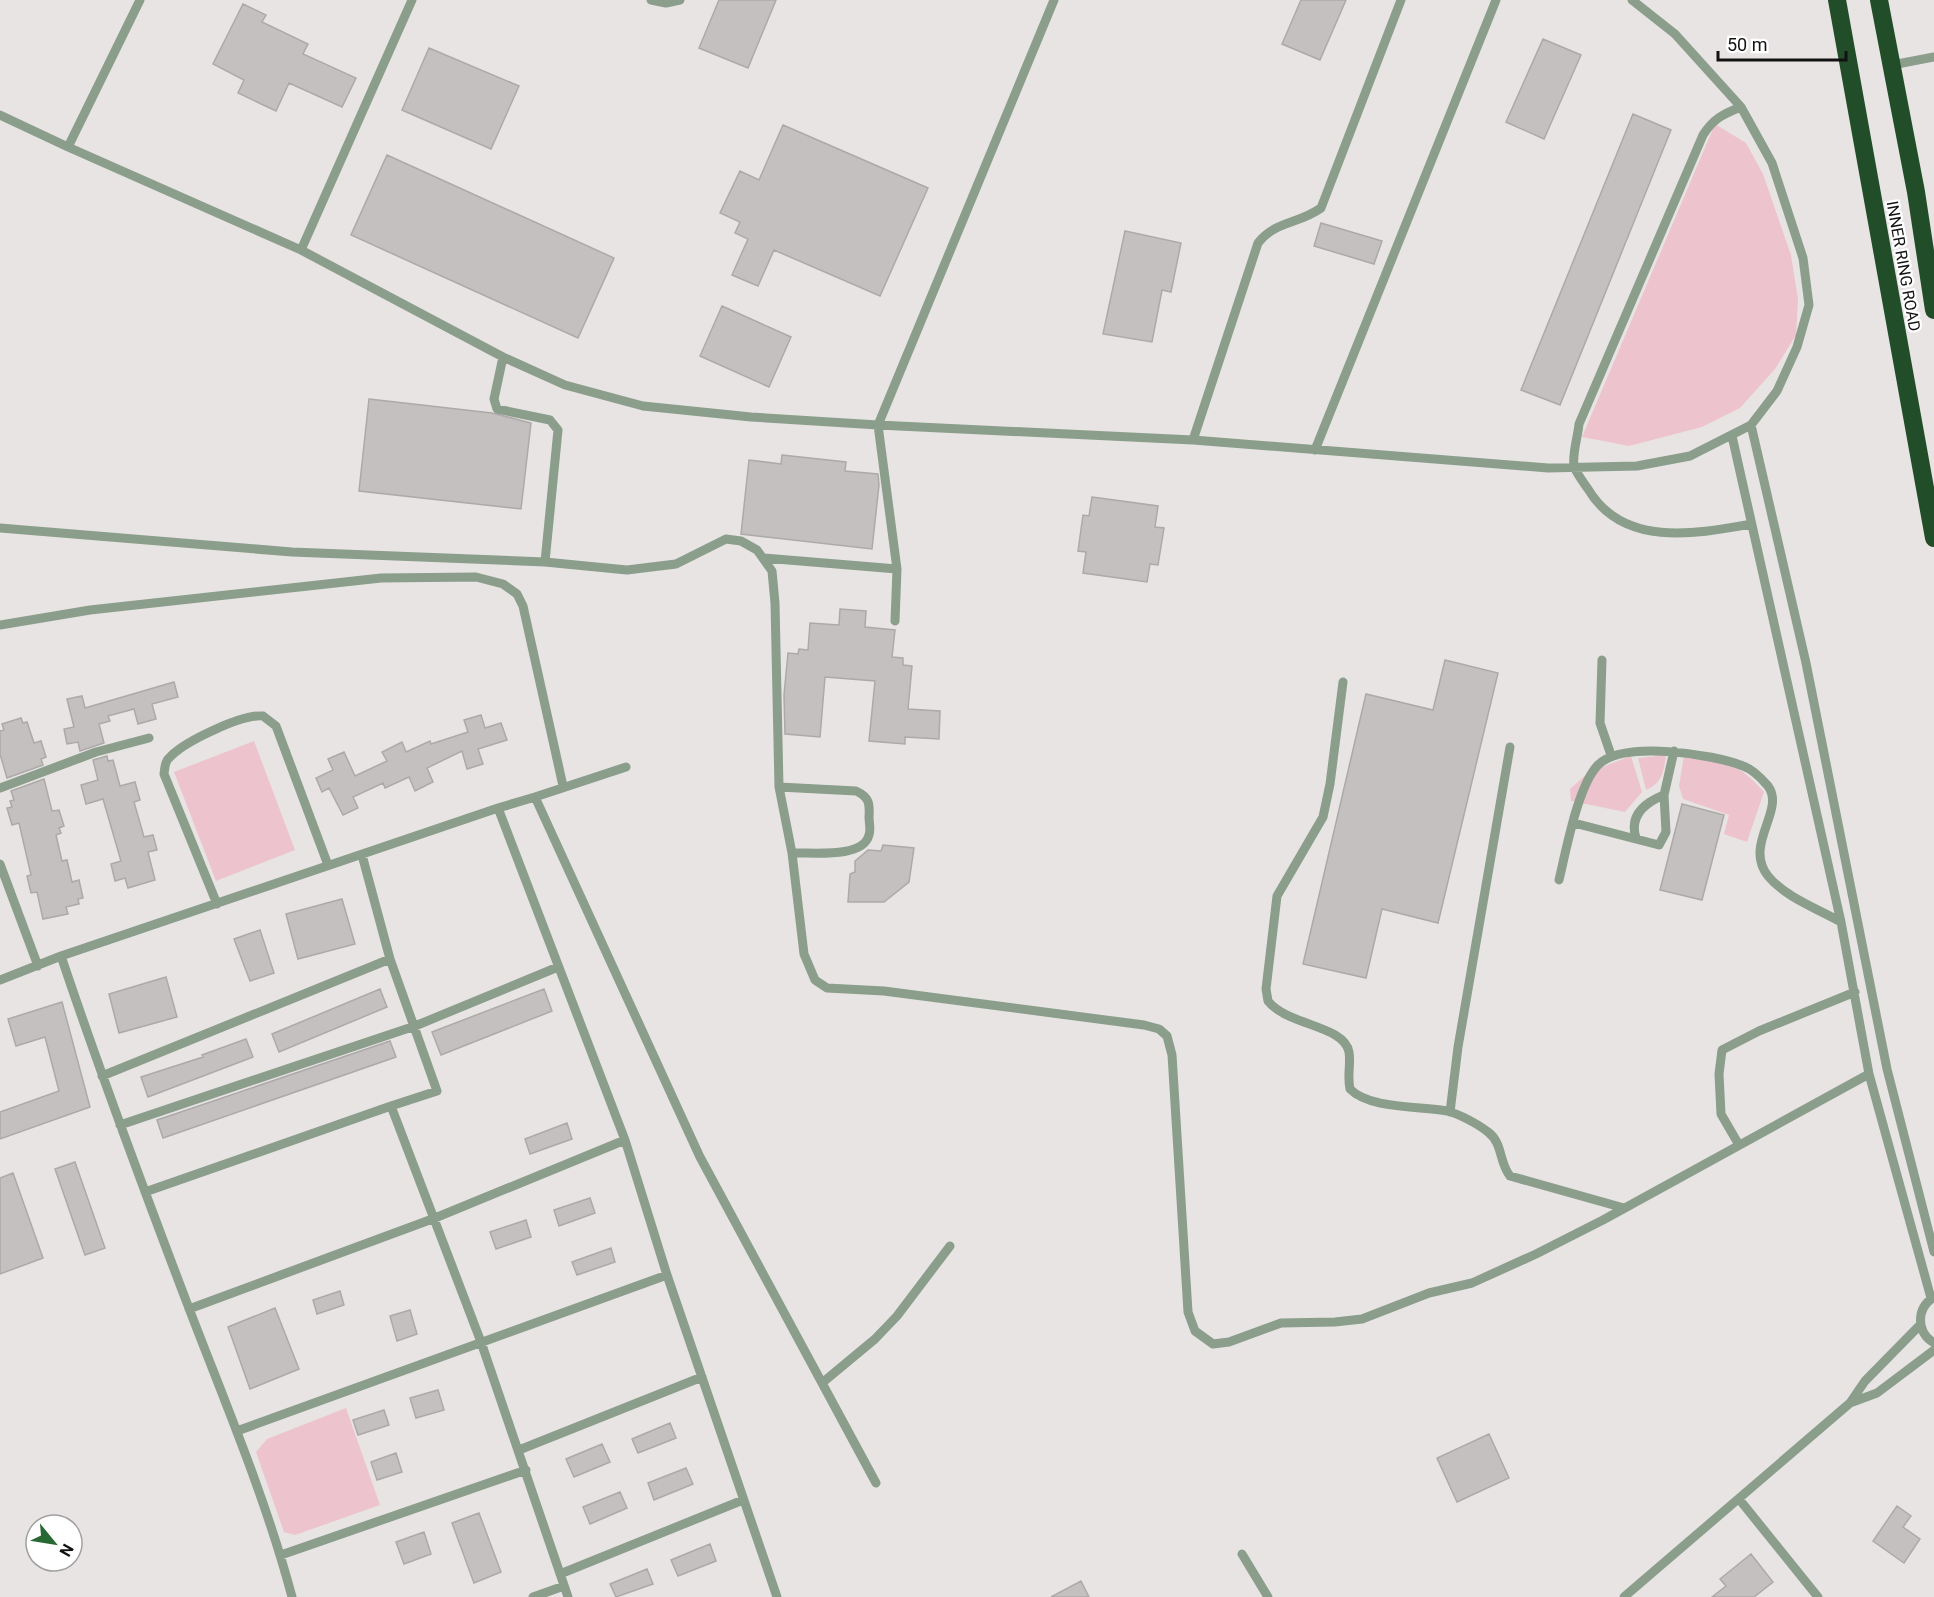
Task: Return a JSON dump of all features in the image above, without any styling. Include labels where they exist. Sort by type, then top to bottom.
[{"type":"highway","name":"INNER RING ROAD","points":[[1837,0],[1934,538]]},
{"type":"highway","name":"INNER RING ROAD","points":[[1879,0],[1934,310]]},
{"type":"lane","points":[[68,147],[140,0]]},
{"type":"lane","points":[[301,250],[412,0]]},
{"type":"lane","points":[[651,0],[666,3],[680,0]]},
{"type":"lane","points":[[895,621],[897,569],[878,425],[1054,0]]},
{"type":"lane","points":[[1193,440],[1258,243],[1267,231],[1307,218],[1322,208],[1401,0]]},
{"type":"lane","points":[[1315,450],[1497,0]]},
{"type":"lane","points":[[0,115],[301,250],[503,357],[566,385],[643,406],[751,417],[878,425],[1193,440],[1548,468],[1637,466],[1690,456],[1751,425],[1778,390],[1797,347],[1809,305],[1803,258],[1772,163],[1741,107],[1675,34],[1632,0]]},
{"type":"lane","points":[[1892,65],[1934,57]]},
{"type":"lane","points":[[1741,107],[1723,114],[1711,123],[1703,135],[1579,424],[1574,466],[1594,500],[1611,514],[1632,526],[1653,532],[1682,535],[1751,524]]},
{"type":"lane","points":[[503,357],[494,399],[497,409],[550,420],[557,425],[545,562]]},
{"type":"lane","points":[[1751,425],[1810,685],[1887,1069],[1934,1252]]},
{"type":"lane","points":[[1732,436],[1841,922],[1869,1074],[1932,1298],[1922,1310],[1920,1325],[1924,1334],[1934,1343]]},
{"type":"lane","points":[[0,528],[292,552],[545,562],[627,570],[654,569],[676,564],[726,539],[741,541],[765,558],[772,571],[775,603],[779,787],[792,853],[804,954],[815,980],[827,988],[884,991],[1144,1026],[1159,1029],[1167,1036],[1172,1055],[1188,1312],[1195,1331],[1213,1344],[1229,1342],[1281,1323],[1362,1319],[1429,1293],[1472,1283],[1536,1254],[1624,1208],[1869,1074]]},
{"type":"lane","points":[[765,558],[897,569]]},
{"type":"lane","points":[[0,625],[90,610],[381,578],[476,578],[503,584],[518,594],[523,606],[563,786]]},
{"type":"lane","points":[[1602,660],[1600,723],[1611,755]]},
{"type":"lane","points":[[1342,682],[1330,784],[1323,817],[1277,896],[1266,989],[1268,1001],[1286,1017],[1329,1031],[1345,1042],[1349,1051],[1350,1089],[1362,1099],[1450,1112],[1488,1131],[1494,1138],[1502,1165],[1510,1176],[1624,1208]]},
{"type":"lane","points":[[217,904],[164,774],[165,765],[173,754],[207,734],[251,716],[263,716],[276,726],[328,865]]},
{"type":"lane","points":[[0,788],[96,752],[149,738]]},
{"type":"lane","points":[[1450,1112],[1458,1047],[1510,747]]},
{"type":"lane","points":[[1559,880],[1587,780],[1598,765],[1611,755],[1674,751],[1744,766],[1763,780],[1770,789],[1773,801],[1760,844],[1762,866],[1769,877],[1782,888],[1841,922]]},
{"type":"lane","points":[[1574,823],[1659,845],[1666,832],[1664,795],[1674,751]]},
{"type":"lane","points":[[0,980],[61,956],[328,865],[626,767]]},
{"type":"lane","points":[[779,787],[856,791],[865,795],[870,802],[869,835],[865,843],[857,850],[792,853]]},
{"type":"lane","points":[[1636,838],[1632,826],[1636,814],[1654,799],[1664,795]]},
{"type":"lane","points":[[535,797],[700,1157],[876,1483]]},
{"type":"lane","points":[[498,808],[625,1140],[667,1275],[777,1597]]},
{"type":"lane","points":[[145,1192],[437,1091],[390,959],[362,855]]},
{"type":"lane","points":[[0,864],[38,966]]},
{"type":"lane","points":[[61,956],[120,1125],[237,1431],[280,1555],[292,1597]]},
{"type":"lane","points":[[102,1076],[390,959]]},
{"type":"lane","points":[[120,1125],[415,1026],[558,967]]},
{"type":"lane","points":[[1739,1145],[1721,1114],[1719,1074],[1722,1050],[1759,1031],[1855,992]]},
{"type":"lane","points":[[391,1106],[481,1342],[568,1597]]},
{"type":"lane","points":[[189,1309],[435,1218],[625,1140]]},
{"type":"lane","points":[[822,1383],[875,1339],[897,1316],[950,1246]]},
{"type":"lane","points":[[237,1431],[667,1275]]},
{"type":"lane","points":[[1624,1597],[1850,1403],[1865,1381],[1920,1325]]},
{"type":"lane","points":[[1850,1403],[1877,1393],[1934,1350]]},
{"type":"lane","points":[[519,1450],[702,1377]]},
{"type":"lane","points":[[280,1555],[526,1470]]},
{"type":"lane","points":[[1739,1499],[1818,1597]]},
{"type":"lane","points":[[560,1574],[743,1500]]},
{"type":"lane","points":[[1242,1554],[1268,1597]]},
{"type":"lane","points":[[533,1597],[564,1586]]},
{"type":"shaded area","points":[[1715,124],[1746,143],[1763,174],[1791,255],[1798,299],[1796,335],[1775,369],[1740,408],[1702,427],[1629,446],[1582,437]]},
{"type":"shaded area","points":[[254,741],[295,850],[216,881],[174,772]]},
{"type":"shaded area","points":[[1666,755],[1659,781],[1646,790],[1638,758]]},
{"type":"shaded area","points":[[1684,755],[1729,764],[1746,774],[1764,792],[1747,842],[1724,834],[1729,815],[1683,799],[1679,786]]},
{"type":"shaded area","points":[[1631,756],[1642,792],[1625,812],[1571,801],[1570,789],[1589,772]]},
{"type":"shaded area","points":[[346,1408],[380,1505],[295,1535],[284,1532],[256,1452],[267,1439]]},
{"type":"building","points":[[719,0],[776,0],[748,68],[699,48]]},
{"type":"building","points":[[1301,0],[1346,0],[1320,60],[1282,44]]},
{"type":"building","points":[[243,4],[266,15],[262,22],[308,44],[303,54],[356,78],[342,107],[289,83],[276,111],[238,93],[244,80],[213,64]]},
{"type":"building","points":[[1543,39],[1581,55],[1544,139],[1506,122]]},
{"type":"building","points":[[429,48],[519,86],[491,149],[402,110]]},
{"type":"building","points":[[1633,114],[1671,130],[1560,405],[1521,390]]},
{"type":"building","points":[[783,125],[928,188],[880,296],[774,250],[758,286],[732,275],[748,239],[735,233],[740,222],[720,213],[740,171],[759,180]]},
{"type":"building","points":[[387,155],[614,258],[578,338],[351,235]]},
{"type":"building","points":[[1321,223],[1382,241],[1374,264],[1314,246]]},
{"type":"building","points":[[1125,231],[1181,243],[1171,292],[1162,290],[1152,342],[1103,334]]},
{"type":"building","points":[[722,306],[791,337],[769,387],[700,356]]},
{"type":"building","points":[[369,399],[492,413],[531,423],[521,509],[359,491]]},
{"type":"building","points":[[782,455],[846,462],[845,471],[878,474],[879,485],[872,549],[741,534],[749,460],[781,464]]},
{"type":"building","points":[[1092,497],[1158,506],[1155,527],[1164,528],[1158,565],[1150,564],[1147,582],[1083,573],[1086,552],[1078,551],[1083,515],[1089,516]]},
{"type":"building","points":[[840,609],[866,611],[865,627],[895,630],[892,657],[903,658],[903,665],[912,666],[908,709],[940,711],[939,739],[905,737],[905,744],[869,741],[875,681],[825,677],[820,737],[785,734],[784,695],[788,653],[798,654],[799,649],[808,650],[810,623],[839,625]]},
{"type":"building","points":[[1445,660],[1498,673],[1438,923],[1382,909],[1366,978],[1303,964],[1366,694],[1433,710]]},
{"type":"building","points":[[174,682],[178,697],[152,704],[156,719],[138,724],[134,709],[108,716],[110,721],[99,724],[104,743],[80,751],[78,742],[67,744],[64,729],[74,727],[67,699],[82,696],[85,708]]},
{"type":"building","points":[[481,715],[485,728],[501,723],[507,740],[478,749],[483,764],[467,769],[462,751],[427,768],[433,782],[415,791],[409,777],[385,788],[383,783],[353,797],[358,808],[343,815],[329,788],[322,792],[316,778],[333,770],[328,759],[344,752],[355,776],[387,761],[382,752],[402,742],[406,752],[430,741],[431,744],[468,732],[464,720]]},
{"type":"building","points":[[21,718],[23,723],[27,722],[34,743],[41,741],[46,757],[41,759],[43,765],[7,778],[0,754],[0,731],[4,730],[2,724]]},
{"type":"building","points":[[107,756],[108,761],[113,760],[120,786],[135,782],[140,800],[134,802],[144,837],[153,835],[157,850],[148,852],[155,880],[128,888],[125,878],[115,881],[111,864],[121,861],[103,799],[86,804],[81,785],[98,780],[93,760]]},
{"type":"building","points":[[44,779],[52,811],[59,810],[64,826],[59,828],[61,833],[56,835],[62,861],[67,860],[72,882],[79,880],[83,898],[78,899],[79,904],[66,907],[68,914],[43,919],[37,892],[31,893],[27,876],[31,875],[19,823],[12,825],[7,808],[12,807],[10,801],[14,800],[11,791]]},
{"type":"building","points":[[1682,804],[1724,815],[1702,900],[1660,890]]},
{"type":"building","points":[[883,845],[914,848],[909,882],[884,902],[848,902],[850,874],[855,872],[855,861],[868,850],[881,851]]},
{"type":"building","points":[[342,899],[355,944],[298,959],[286,914]]},
{"type":"building","points":[[260,930],[274,973],[250,981],[234,939]]},
{"type":"building","points":[[166,977],[177,1017],[119,1033],[109,994]]},
{"type":"building","points":[[380,989],[387,1007],[279,1052],[272,1034]]},
{"type":"building","points":[[544,989],[552,1011],[441,1055],[432,1032]]},
{"type":"building","points":[[62,1002],[90,1107],[0,1139],[0,1112],[59,1091],[45,1037],[16,1046],[8,1019]]},
{"type":"building","points":[[246,1039],[253,1057],[148,1097],[141,1077],[203,1057],[202,1055]]},
{"type":"building","points":[[390,1041],[396,1057],[163,1138],[157,1120]]},
{"type":"building","points":[[567,1123],[572,1139],[530,1154],[525,1139]]},
{"type":"building","points":[[75,1162],[105,1248],[85,1255],[55,1169]]},
{"type":"building","points":[[13,1173],[43,1258],[0,1274],[0,1178]]},
{"type":"building","points":[[590,1198],[595,1213],[559,1226],[554,1210]]},
{"type":"building","points":[[526,1220],[531,1237],[496,1249],[490,1232]]},
{"type":"building","points":[[611,1248],[615,1262],[577,1275],[572,1262]]},
{"type":"building","points":[[340,1291],[344,1305],[317,1314],[313,1300]]},
{"type":"building","points":[[275,1308],[299,1369],[250,1389],[228,1327]]},
{"type":"building","points":[[410,1310],[417,1334],[397,1341],[390,1316]]},
{"type":"building","points":[[438,1390],[444,1410],[416,1418],[410,1398]]},
{"type":"building","points":[[384,1410],[389,1425],[358,1435],[353,1420]]},
{"type":"building","points":[[670,1423],[676,1438],[638,1453],[632,1439]]},
{"type":"building","points":[[1489,1434],[1509,1478],[1457,1502],[1437,1458]]},
{"type":"building","points":[[602,1444],[610,1462],[574,1477],[566,1459]]},
{"type":"building","points":[[396,1453],[402,1472],[377,1480],[371,1462]]},
{"type":"building","points":[[686,1468],[693,1484],[654,1500],[648,1483]]},
{"type":"building","points":[[620,1492],[627,1508],[590,1524],[583,1507]]},
{"type":"building","points":[[1897,1506],[1911,1516],[1903,1527],[1920,1539],[1904,1563],[1873,1541]]},
{"type":"building","points":[[479,1513],[501,1572],[474,1583],[452,1523]]},
{"type":"building","points":[[424,1532],[431,1554],[404,1564],[396,1542]]},
{"type":"building","points":[[710,1544],[716,1561],[678,1576],[671,1560]]},
{"type":"building","points":[[1751,1554],[1773,1582],[1754,1597],[1712,1597],[1726,1586],[1720,1579]]},
{"type":"building","points":[[647,1569],[653,1584],[616,1597],[610,1584]]},
{"type":"building","points":[[1081,1581],[1089,1597],[1051,1597]]}]
